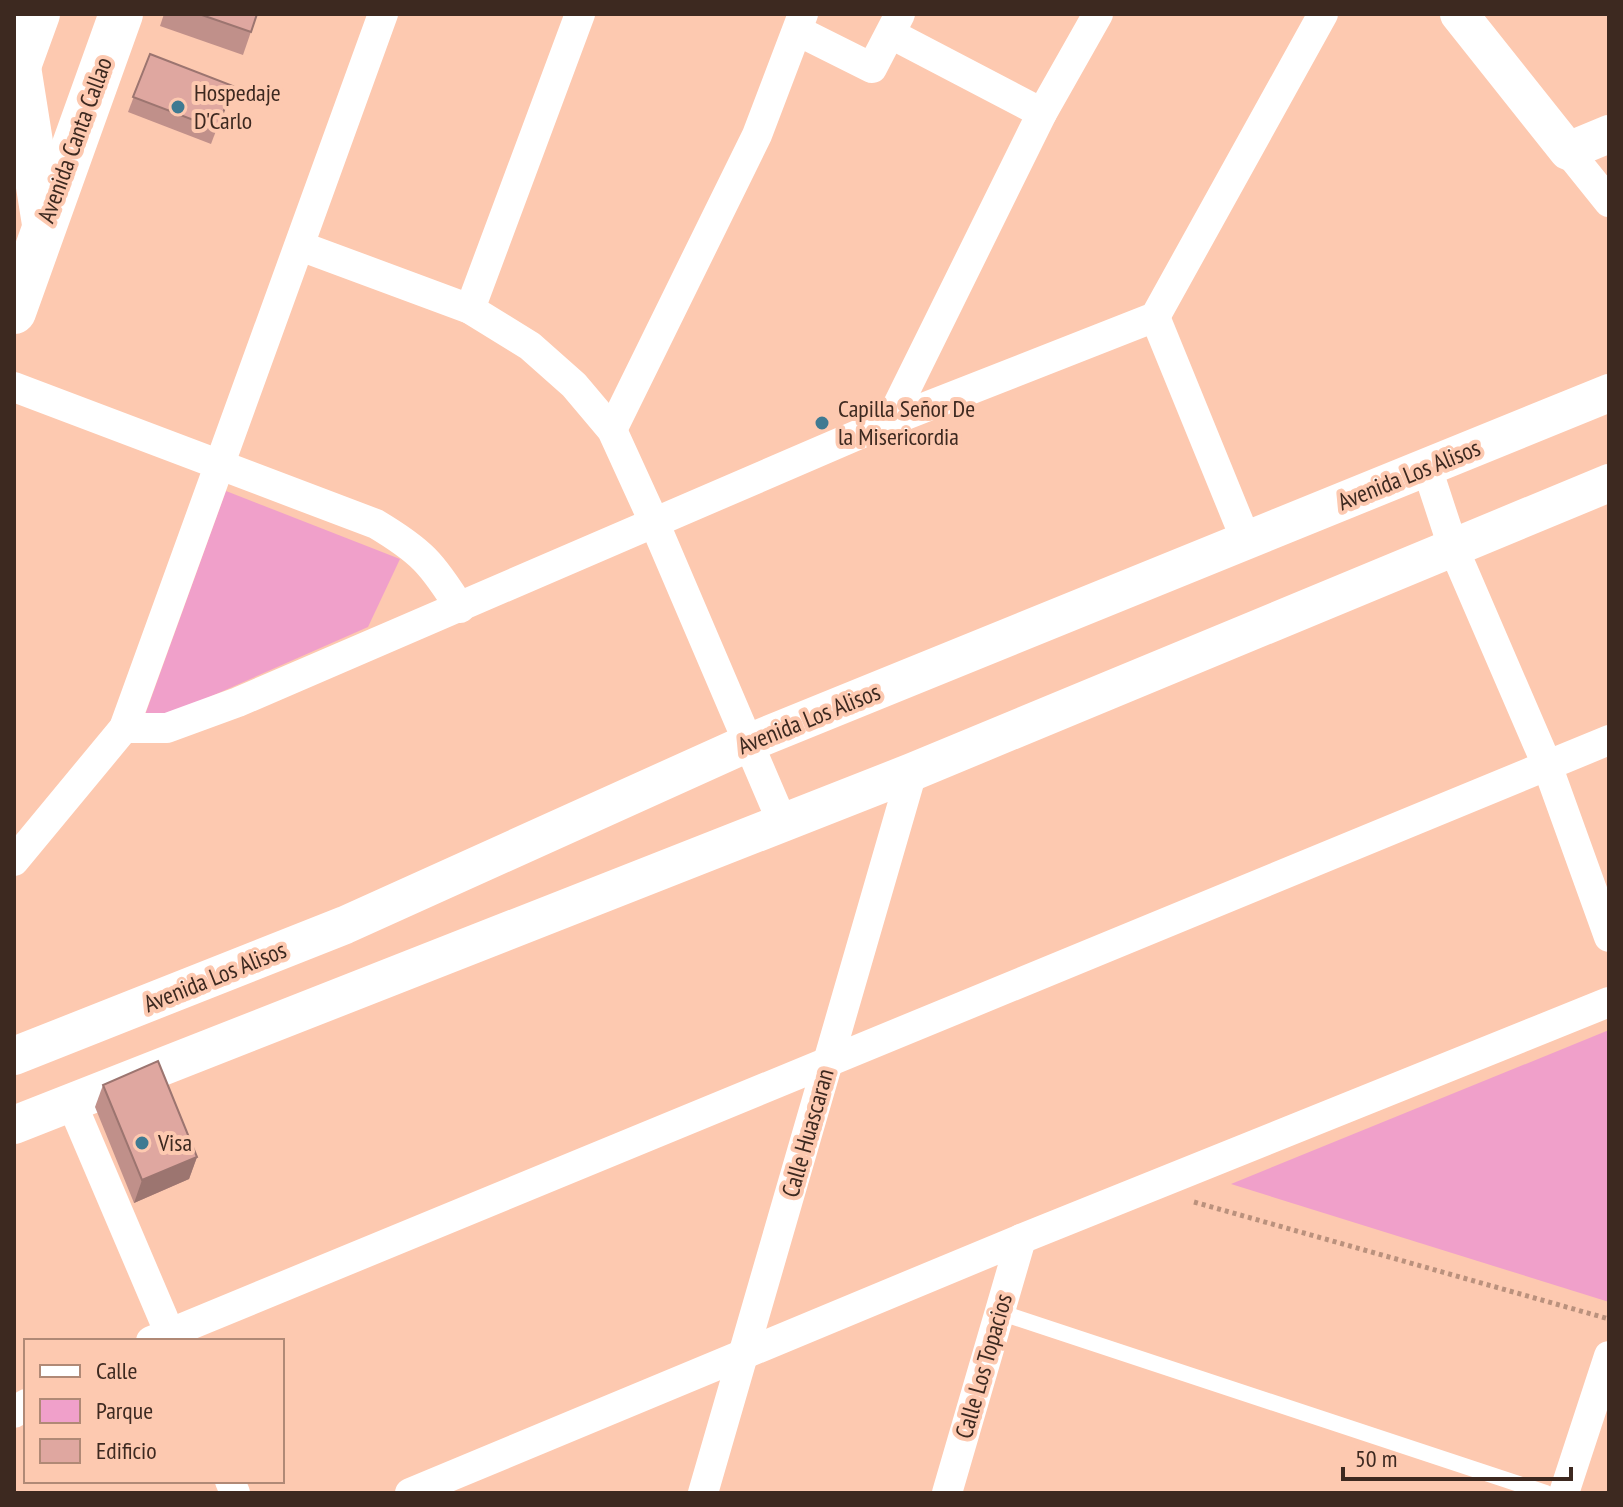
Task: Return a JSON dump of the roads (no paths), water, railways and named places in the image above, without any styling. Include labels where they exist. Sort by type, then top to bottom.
[{"type":"main road","points":[[38,14],[16,74],[44,224]]},
{"type":"main road","name":"Avenida Canta Callao","points":[[14,312],[121,14]]},
{"type":"street","points":[[14,861],[124,728],[383,14]]},
{"type":"street","points":[[470,309],[580,14]]},
{"type":"street","points":[[890,421],[1042,113],[1098,14]]},
{"type":"street","points":[[124,728],[167,728],[338,661],[890,421],[1155,317],[1323,14]]},
{"type":"street","points":[[1459,14],[1609,202]]},
{"type":"street","points":[[612,430],[757,135],[801,23],[872,68],[896,24],[1042,113]]},
{"type":"street","points":[[1568,151],[1609,134]]},
{"type":"street","points":[[300,246],[470,309],[530,346],[574,385],[612,430],[783,824]]},
{"type":"street","points":[[1155,317],[1246,540]]},
{"type":"street","points":[[14,387],[376,524],[413,546],[437,571],[460,608]]},
{"type":"street","name":"Avenida Los Alisos","points":[[14,1056],[345,925],[748,743],[1609,393]]},
{"type":"street","points":[[1427,468],[1453,547],[1547,765],[1609,937]]},
{"type":"street","points":[[14,1125],[783,824],[1609,483]]},
{"type":"street","points":[[72,1104],[165,1338],[1609,740]]},
{"type":"street","name":"Calle Huascaran","points":[[703,1493],[912,772]]},
{"type":"street","points":[[410,1493],[1021,1239],[1609,1002]]},
{"type":"street","name":"Calle Los Topacios","points":[[947,1493],[1021,1239]]},
{"type":"street","points":[[1564,1493],[1609,1356]]},
{"type":"lane","points":[[999,1312],[1546,1493]]},
{"type":"place","name":"Hospedaje D'Carlo","points":[[178,107]]},
{"type":"place","name":"Capilla Señor De la Misericordia","points":[[822,423]]},
{"type":"place","name":"Visa","points":[[142,1143]]}]
